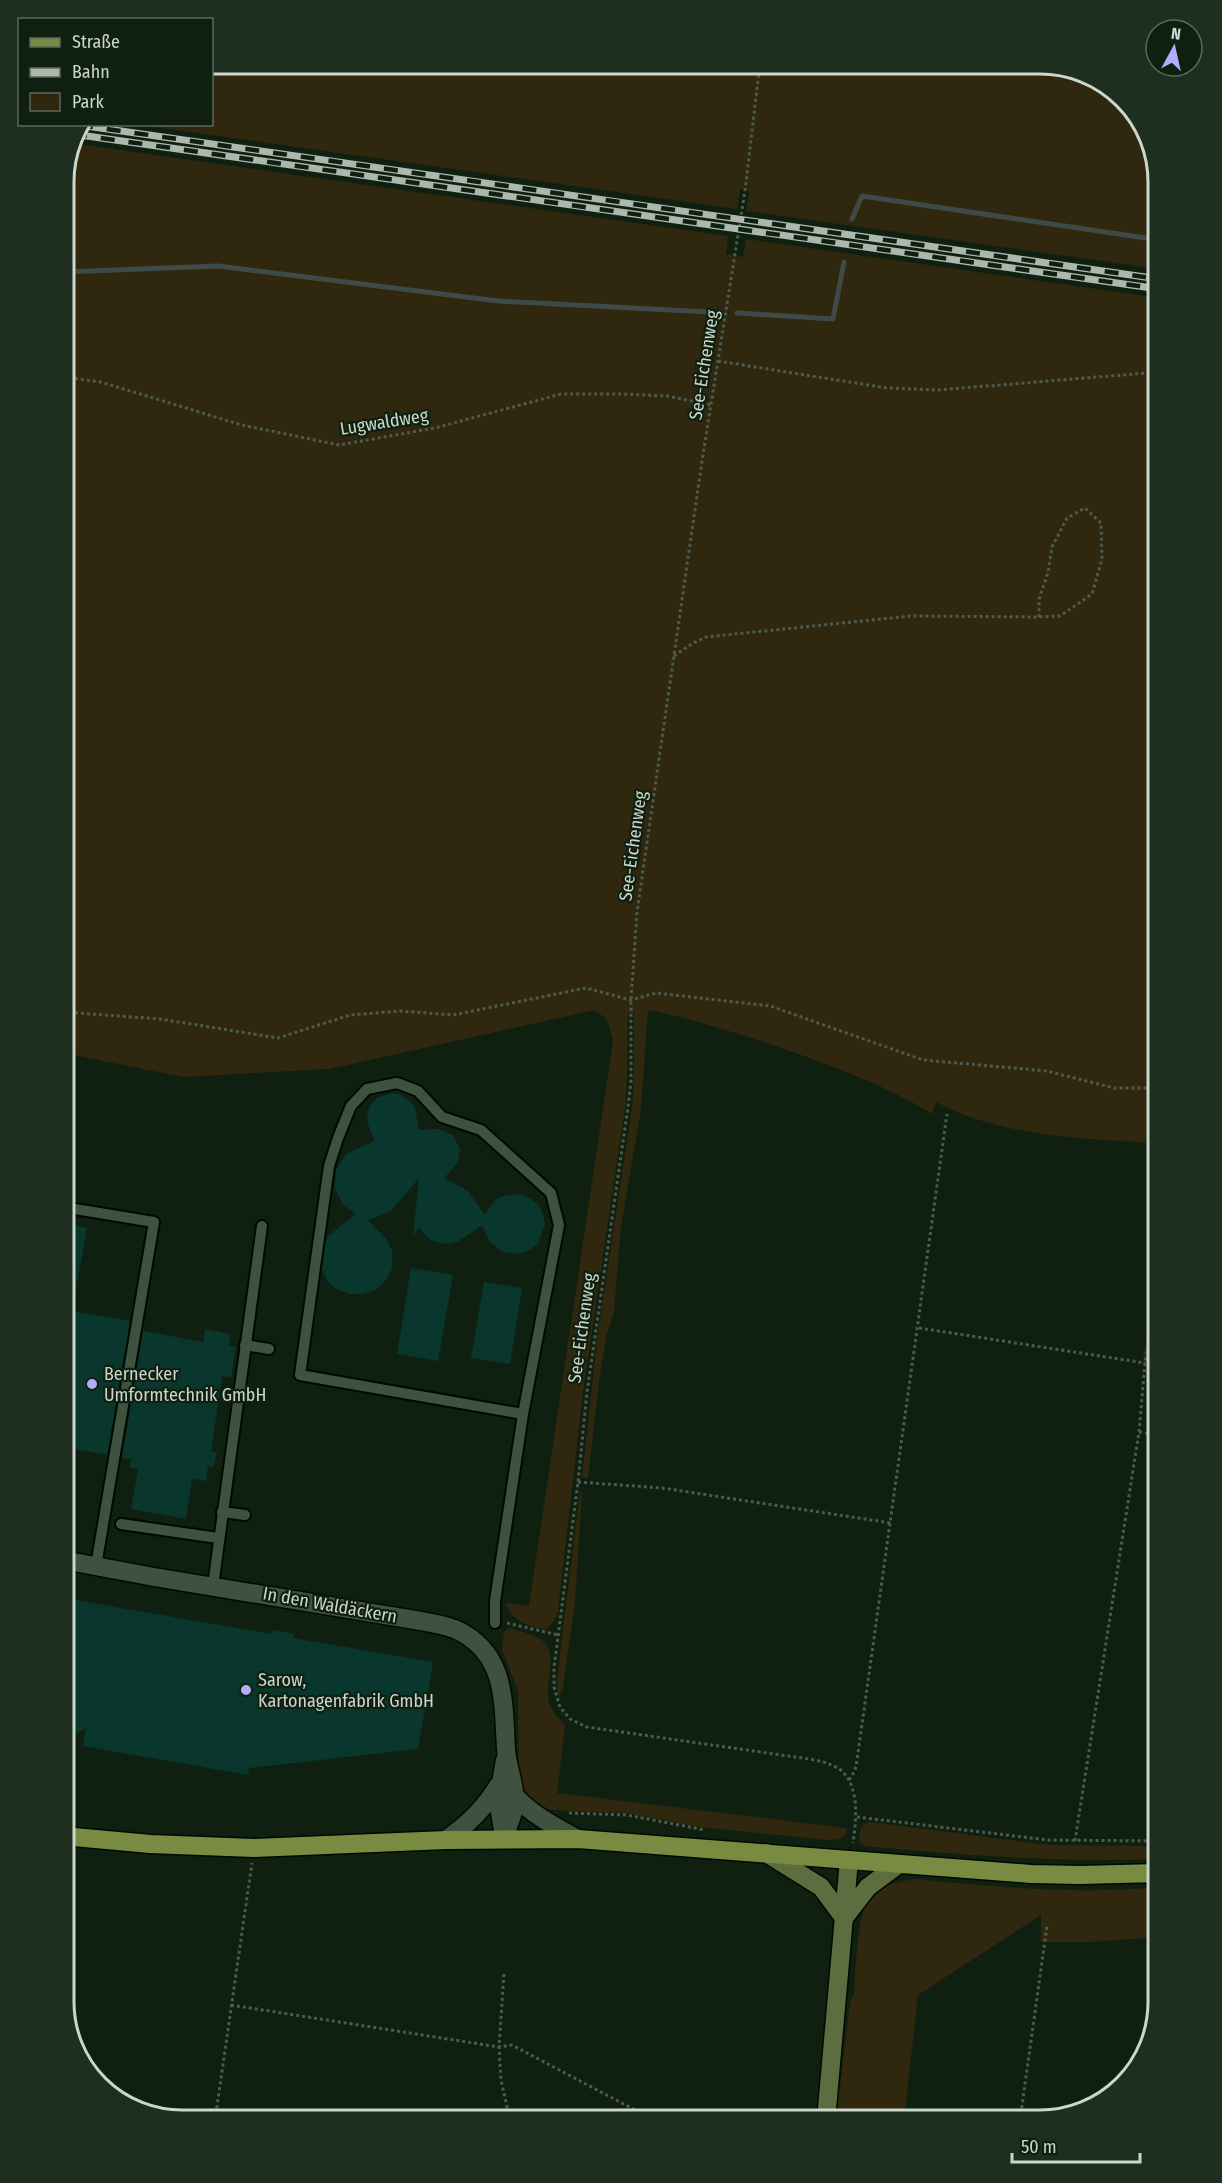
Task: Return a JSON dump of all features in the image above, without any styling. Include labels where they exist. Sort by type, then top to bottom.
[{"type":"main road","points":[[74,1837],[150,1844],[254,1848],[504,1838],[578,1839],[766,1852],[851,1851],[899,1864],[1031,1874],[1148,1873]]},
{"type":"street","name":"In den Waldäckern","points":[[74,1562],[422,1621],[459,1631],[485,1651],[499,1676],[504,1704],[506,1752],[514,1795],[514,1808],[504,1838]]},
{"type":"street","name":"In den Waldäckern","points":[[504,1838],[498,1800],[506,1752]]},
{"type":"street","points":[[446,1840],[470,1823],[485,1806],[499,1784]]},
{"type":"street","points":[[514,1795],[539,1818],[578,1839]]},
{"type":"street","points":[[827,2110],[851,1851]]},
{"type":"street","points":[[766,1852],[821,1887],[844,1918]]},
{"type":"street","points":[[844,1918],[868,1887],[899,1864]]},
{"type":"lane","points":[[495,1623],[495,1601],[523,1414],[559,1225],[551,1193],[481,1130],[442,1117],[418,1090],[397,1083],[367,1089],[351,1106],[329,1166],[300,1375],[523,1414]]},
{"type":"lane","points":[[74,1209],[154,1222],[96,1566]]},
{"type":"lane","points":[[213,1586],[262,1226]]},
{"type":"lane","points":[[245,1345],[269,1348]]},
{"type":"lane","points":[[222,1512],[245,1515]]},
{"type":"lane","points":[[121,1524],[218,1538]]},
{"type":"path","name":"See-Eichenweg","points":[[758,74],[745,191],[637,912],[631,1000],[631,1081],[590,1371],[554,1668],[556,1698],[564,1713],[587,1727],[816,1760],[837,1767],[849,1780]]},
{"type":"path","points":[[718,361],[887,388],[938,390],[1148,373]]},
{"type":"path","name":"Lugwaldweg","points":[[74,378],[101,382],[242,424],[339,445],[435,428],[561,394],[621,393],[667,396],[712,405]]},
{"type":"path","points":[[674,656],[693,643],[706,638],[853,622],[911,616],[1039,617],[1060,616],[1092,594],[1102,559],[1101,523],[1086,508],[1066,518],[1052,547],[1048,573],[1039,599],[1039,617]]},
{"type":"path","points":[[74,1013],[160,1019],[279,1038],[350,1015],[400,1011],[453,1015],[586,988],[631,1000],[656,993],[770,1006],[923,1060],[1047,1071],[1114,1088],[1148,1088]]},
{"type":"path","points":[[851,1851],[857,1817],[849,1780],[855,1771],[857,1760],[947,1114]]},
{"type":"path","points":[[919,1328],[1145,1363]]},
{"type":"path","points":[[1075,1841],[1139,1432],[1148,1349]]},
{"type":"path","points":[[1139,1432],[1148,1433]]},
{"type":"path","points":[[578,1482],[662,1488],[891,1523]]},
{"type":"path","points":[[495,1623],[521,1625],[558,1635]]},
{"type":"path","points":[[563,1813],[627,1815],[708,1830]]},
{"type":"path","points":[[857,1817],[974,1832],[1075,1841],[1148,1841]]},
{"type":"path","points":[[217,2109],[254,1848]]},
{"type":"path","points":[[1021,2110],[1047,1926]]},
{"type":"path","points":[[504,1974],[499,2047],[501,2080],[508,2109]]},
{"type":"path","points":[[231,2006],[499,2047],[512,2045],[634,2110]]},
{"type":"green space","points":[[213,74],[1048,74],[1076,79],[1101,92],[1122,110],[1134,127],[1143,146],[1148,174],[1148,267],[746,211],[749,190],[740,189],[737,209],[148,126],[213,126]]},
{"type":"green space","points":[[80,144],[728,236],[726,254],[743,257],[746,239],[1148,296],[1148,1143],[1064,1136],[1016,1129],[970,1117],[936,1102],[932,1114],[877,1085],[820,1062],[765,1042],[648,1010],[641,1109],[621,1227],[614,1312],[607,1333],[599,1381],[588,1478],[582,1477],[598,1332],[632,1108],[634,1013],[628,1013],[625,1108],[583,1392],[558,1611],[554,1621],[547,1629],[522,1622],[512,1614],[506,1603],[529,1606],[613,1041],[607,1019],[594,1010],[329,1069],[183,1077],[74,1055],[74,167]]},
{"type":"green space","points":[[1148,1330],[1148,1365],[1142,1364]]},
{"type":"green space","points":[[580,1492],[582,1492],[575,1603],[563,1687],[559,1698],[558,1670]]},
{"type":"green space","points":[[509,1628],[540,1639],[549,1652],[549,1702],[565,1725],[557,1793],[847,1828],[846,1834],[840,1839],[828,1840],[699,1827],[627,1813],[552,1810],[537,1803],[519,1781],[518,1691],[502,1650],[504,1632]]},
{"type":"green space","points":[[865,1823],[1049,1845],[1148,1846],[1148,1859],[1048,1859],[864,1846],[860,1843],[859,1833]]},
{"type":"green space","points":[[915,1879],[1067,1890],[1148,1888],[1148,1938],[1091,1942],[1041,1942],[1041,1915],[918,1995],[905,2110],[837,2110],[850,2003],[854,1995],[861,1918],[873,1894],[902,1881]]},
{"type":"building","points":[[391,1093],[399,1094],[412,1103],[419,1130],[439,1129],[453,1135],[460,1149],[459,1156],[457,1164],[444,1178],[467,1190],[485,1215],[495,1200],[503,1196],[520,1194],[530,1198],[540,1207],[545,1223],[539,1242],[530,1250],[518,1254],[503,1252],[489,1241],[482,1225],[459,1241],[446,1244],[433,1241],[419,1227],[413,1236],[419,1178],[390,1212],[368,1220],[387,1240],[392,1251],[392,1269],[384,1283],[376,1290],[363,1294],[351,1294],[338,1290],[328,1282],[322,1269],[328,1236],[356,1214],[343,1205],[335,1188],[336,1170],[346,1154],[374,1141],[367,1121],[368,1112],[371,1104],[377,1098]]},
{"type":"building","name":"Bernecker Umformtechnik GmbH","points":[[74,1225],[87,1228],[74,1300]]},
{"type":"building","points":[[411,1268],[453,1275],[438,1361],[397,1354]]},
{"type":"building","points":[[484,1282],[522,1288],[510,1364],[471,1358]]},
{"type":"building","name":"Bernecker Umformtechnik GmbH","points":[[74,1311],[130,1321],[107,1455],[74,1449]]},
{"type":"building","points":[[205,1329],[230,1334],[229,1346],[236,1347],[231,1378],[222,1376],[211,1451],[217,1452],[214,1467],[208,1466],[206,1481],[192,1479],[186,1519],[131,1509],[138,1469],[130,1467],[131,1459],[122,1458],[143,1331],[203,1342]]},
{"type":"building","name":"Sarow, Kartonagenfabrik GmbH","points":[[74,1600],[272,1634],[273,1630],[294,1634],[293,1638],[433,1662],[418,1749],[249,1768],[248,1775],[83,1746],[86,1728],[74,1735]]},
{"type":"waterway","points":[[852,219],[862,196],[1148,238]]},
{"type":"waterway","points":[[737,313],[833,319],[844,262]]},
{"type":"waterway","points":[[74,272],[218,266],[498,301],[709,312]]},
{"type":"railway","points":[[88,126],[1148,277]]},
{"type":"railway","points":[[84,136],[1148,287]]},
{"type":"place","name":"Bernecker Umformtechnik GmbH","points":[[92,1384]]},
{"type":"place","name":"Sarow, Kartonagenfabrik GmbH","points":[[246,1690]]}]
